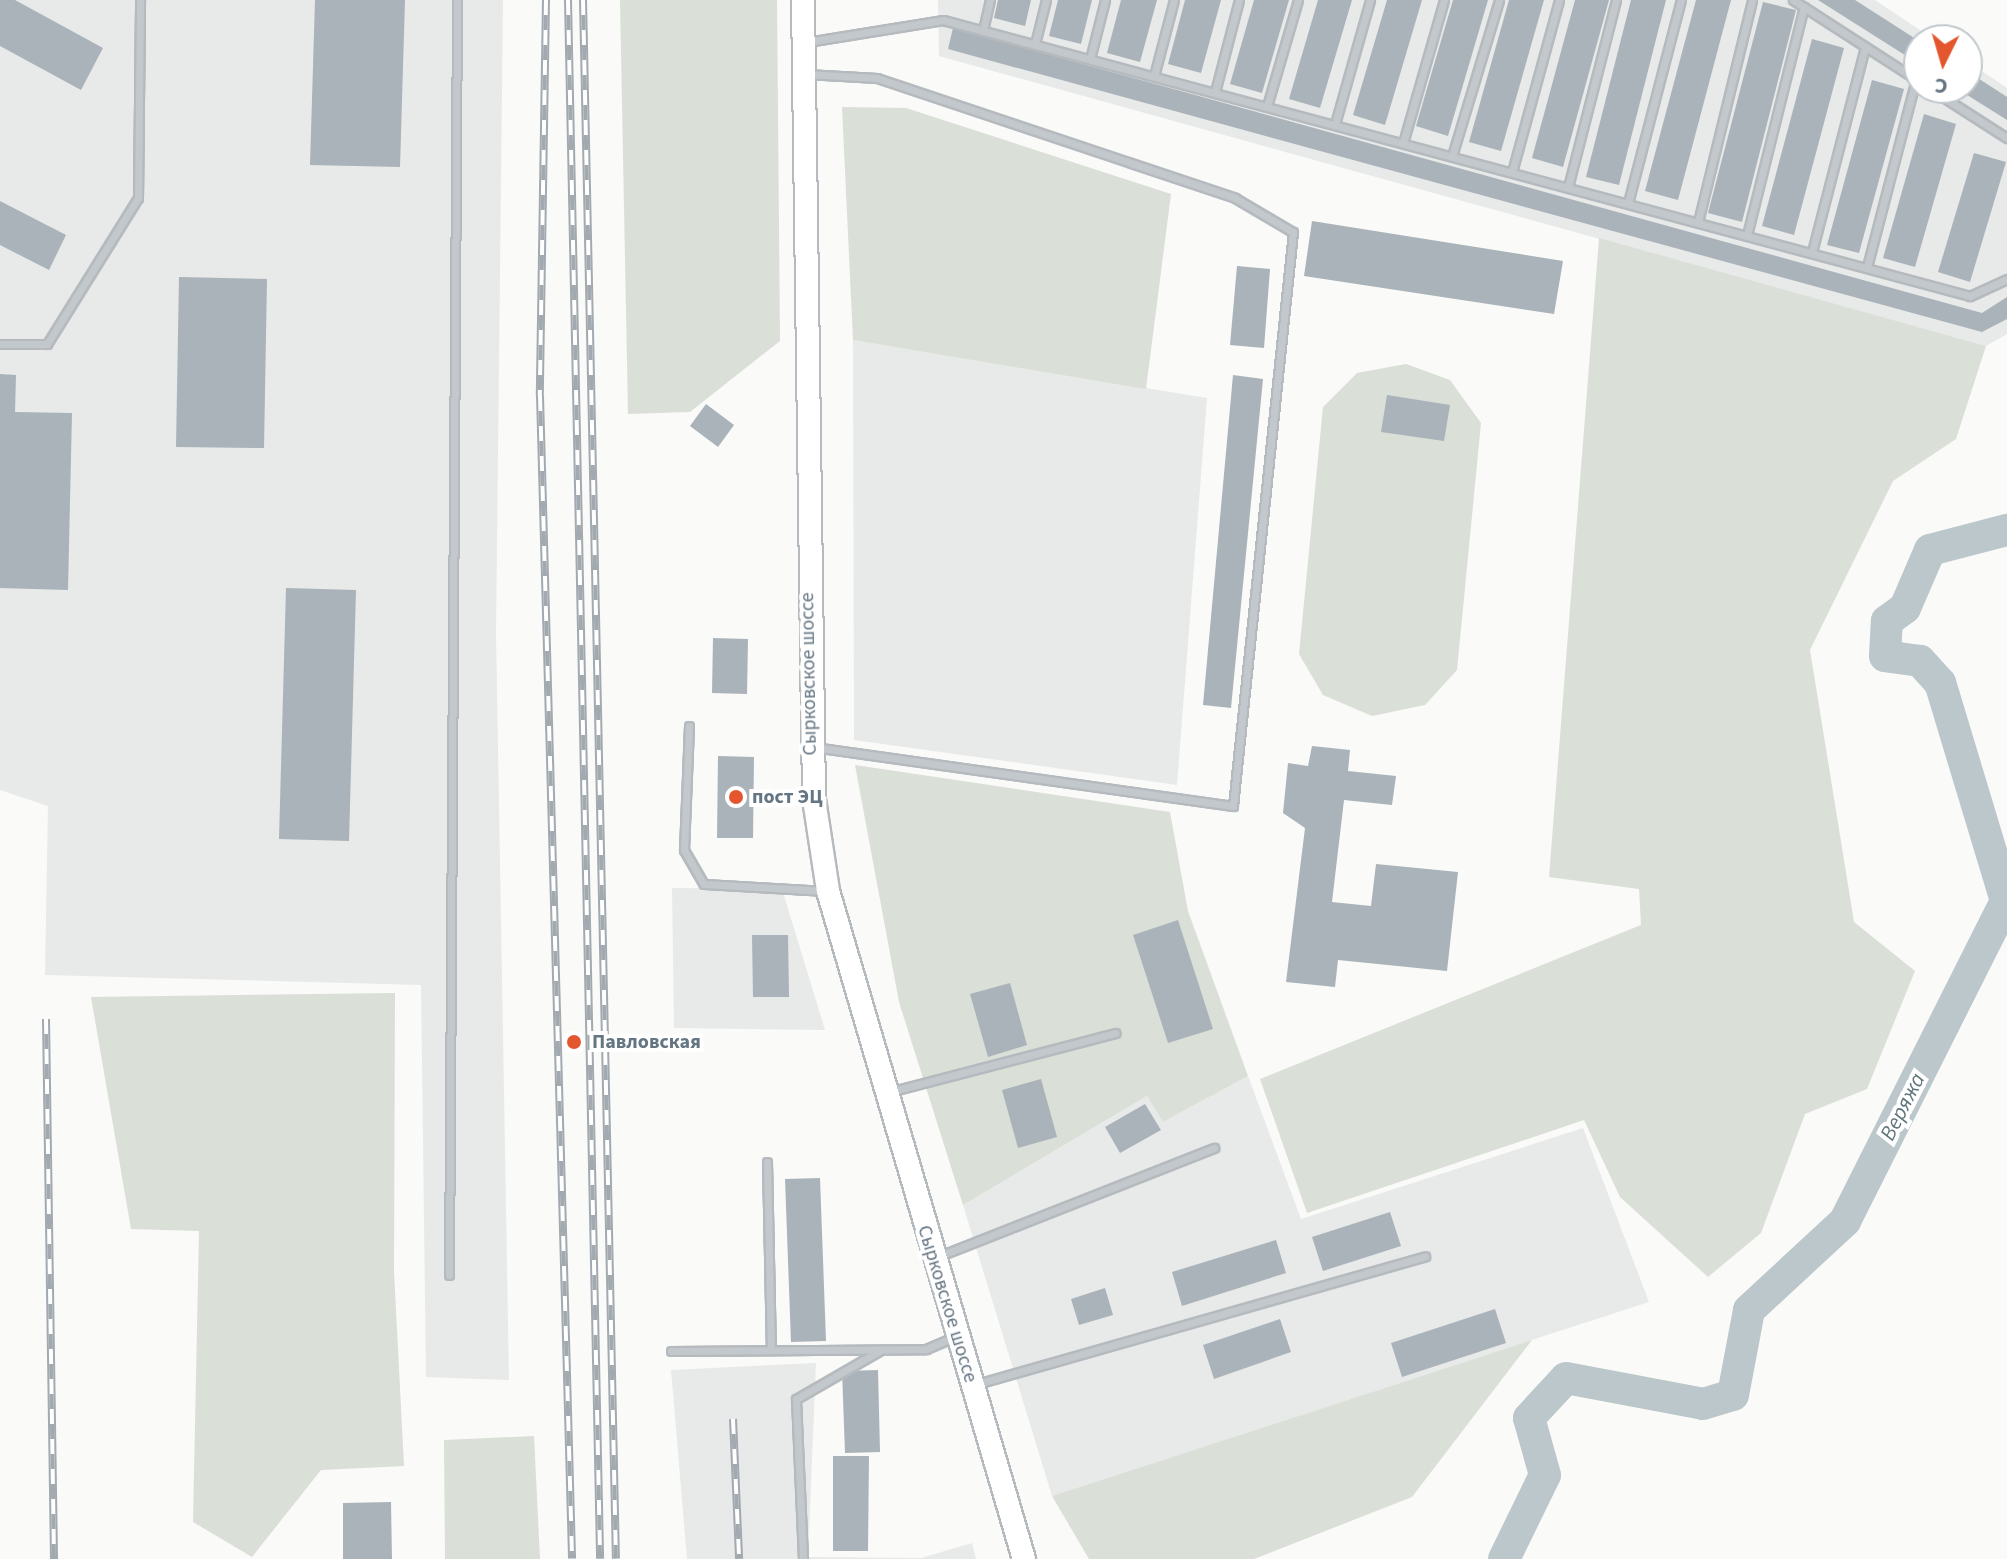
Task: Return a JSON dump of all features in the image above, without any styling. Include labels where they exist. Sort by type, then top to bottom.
[{"type":"main road","name":"Сырковское шоссе","points":[[803,0],[809,746],[828,891],[1024,1559]]},
{"type":"lane","points":[[0,344],[47,344],[138,198],[140,0]]},
{"type":"lane","points":[[449,1275],[457,0]]},
{"type":"lane","points":[[983,30],[990,0]]},
{"type":"lane","points":[[1035,44],[1046,0]]},
{"type":"lane","points":[[1090,59],[1105,0]]},
{"type":"lane","points":[[1154,76],[1174,0]]},
{"type":"lane","points":[[1215,92],[1239,0]]},
{"type":"lane","points":[[1267,106],[1298,0]]},
{"type":"lane","points":[[1335,124],[1370,0]]},
{"type":"lane","points":[[1403,143],[1444,0]]},
{"type":"lane","points":[[1452,156],[1499,0]]},
{"type":"lane","points":[[1512,172],[1559,0]]},
{"type":"lane","points":[[1568,187],[1616,0]]},
{"type":"lane","points":[[1628,203],[1681,0]]},
{"type":"lane","points":[[1698,222],[1752,0]]},
{"type":"lane","points":[[1793,0],[1903,71]]},
{"type":"lane","points":[[1747,235],[1804,7]]},
{"type":"lane","points":[[803,42],[943,20],[1970,296],[2007,279]]},
{"type":"lane","points":[[1812,252],[1865,47]]},
{"type":"lane","points":[[803,73],[877,78],[1235,198],[1293,232],[1233,806],[809,746]]},
{"type":"lane","points":[[1867,267],[1911,104]]},
{"type":"lane","points":[[1954,104],[2007,138]]},
{"type":"lane","points":[[689,726],[684,850],[704,884],[828,891]]},
{"type":"lane","points":[[885,1093],[1115,1033]]},
{"type":"lane","points":[[934,1259],[1214,1148]]},
{"type":"lane","points":[[767,1162],[771,1349]]},
{"type":"lane","points":[[972,1385],[1425,1256]]},
{"type":"lane","points":[[671,1351],[926,1349],[957,1335]]},
{"type":"lane","points":[[803,1559],[796,1399],[882,1349]]},
{"type":"shaded area","points":[[0,0],[503,0],[496,633],[509,1380],[426,1377],[421,985],[45,975],[48,806],[0,790]]},
{"type":"shaded area","points":[[620,0],[777,0],[780,341],[690,412],[628,414]]},
{"type":"shaded area","points":[[938,0],[1875,0],[1911,24],[1903,24],[1903,104],[1983,104],[1983,72],[2007,88],[2007,334],[1986,346],[939,56]]},
{"type":"shaded area","points":[[842,107],[906,108],[1171,194],[1146,389],[853,340]]},
{"type":"shaded area","points":[[1599,238],[1986,346],[1956,439],[1893,481],[1810,650],[1854,922],[1915,971],[1867,1089],[1805,1114],[1761,1233],[1708,1277],[1620,1197],[1584,1120],[1307,1213],[1260,1079],[1641,925],[1639,889],[1549,877]]},
{"type":"shaded area","points":[[853,340],[1207,398],[1177,785],[854,740]]},
{"type":"shaded area","points":[[1406,364],[1450,380],[1481,423],[1457,670],[1425,705],[1372,716],[1323,695],[1299,654],[1323,407],[1357,373]]},
{"type":"shaded area","points":[[855,765],[1170,812],[1188,911],[1248,1076],[1163,1122],[1147,1096],[963,1205],[899,1002]]},
{"type":"shaded area","points":[[672,888],[782,889],[825,1030],[674,1028]]},
{"type":"shaded area","points":[[395,993],[394,1271],[404,1466],[321,1470],[252,1557],[193,1522],[199,1231],[131,1229],[91,997]]},
{"type":"shaded area","points":[[1248,1076],[1301,1219],[1583,1128],[1649,1302],[1052,1496],[963,1205],[1147,1096],[1163,1122]]},
{"type":"shaded area","points":[[1532,1340],[1412,1497],[1254,1559],[1089,1559],[1052,1496]]},
{"type":"shaded area","points":[[816,1363],[808,1557],[921,1558],[972,1543],[976,1559],[687,1559],[671,1370]]},
{"type":"shaded area","points":[[534,1436],[540,1559],[445,1559],[444,1440]]},
{"type":"building","points":[[0,0],[15,0],[103,48],[81,90],[0,46]]},
{"type":"building","points":[[315,0],[405,0],[400,167],[310,165]]},
{"type":"building","points":[[998,0],[1031,0],[1025,26],[994,18]]},
{"type":"building","points":[[1058,0],[1092,0],[1081,44],[1049,36]]},
{"type":"building","points":[[1121,0],[1157,0],[1140,62],[1107,53]]},
{"type":"building","points":[[1185,0],[1221,0],[1201,73],[1168,64]]},
{"type":"building","points":[[1254,0],[1289,0],[1262,93],[1230,84]]},
{"type":"building","points":[[1318,0],[1352,0],[1320,108],[1289,99]]},
{"type":"building","points":[[1387,0],[1422,0],[1385,125],[1353,115]]},
{"type":"building","points":[[1453,0],[1488,0],[1448,136],[1416,126]]},
{"type":"building","points":[[1509,0],[1544,0],[1501,151],[1469,142]]},
{"type":"building","points":[[1575,0],[1609,0],[1563,167],[1532,158]]},
{"type":"building","points":[[1631,0],[1666,0],[1619,185],[1586,177]]},
{"type":"building","points":[[1696,0],[1731,0],[1678,200],[1645,191]]},
{"type":"building","points":[[1818,0],[1855,0],[1903,31],[1903,54]]},
{"type":"building","points":[[1763,2],[1796,10],[1742,222],[1708,213]]},
{"type":"building","points":[[953,28],[1982,313],[2007,297],[2007,319],[1982,332],[948,49]]},
{"type":"building","points":[[1812,39],[1844,48],[1794,235],[1762,226]]},
{"type":"building","points":[[1872,80],[1903,89],[1859,253],[1827,245]]},
{"type":"building","points":[[1983,81],[2007,97],[2007,120],[1982,104]]},
{"type":"building","points":[[1924,114],[1956,124],[1915,267],[1883,258]]},
{"type":"building","points":[[1974,153],[2006,162],[1970,282],[1938,272]]},
{"type":"building","points":[[0,201],[66,235],[49,270],[0,245]]},
{"type":"building","points":[[1312,221],[1563,261],[1554,314],[1304,276]]},
{"type":"building","points":[[1237,266],[1270,269],[1264,348],[1230,345]]},
{"type":"building","points":[[179,277],[267,279],[264,448],[176,447]]},
{"type":"building","points":[[0,374],[16,375],[15,412],[72,413],[68,590],[0,588]]},
{"type":"building","points":[[1233,375],[1263,379],[1231,708],[1203,705]]},
{"type":"building","points":[[1387,395],[1450,405],[1444,441],[1381,432]]},
{"type":"building","points":[[706,404],[734,425],[718,447],[690,426]]},
{"type":"building","points":[[286,588],[356,590],[349,841],[279,839]]},
{"type":"building","points":[[713,638],[748,639],[747,694],[712,693]]},
{"type":"building","points":[[1312,746],[1350,750],[1348,771],[1396,776],[1392,805],[1344,800],[1332,902],[1371,906],[1376,864],[1458,872],[1447,971],[1338,960],[1335,987],[1286,982],[1305,828],[1283,813],[1288,763],[1308,766]]},
{"type":"building","name":"пост ЭЦ","points":[[718,756],[754,757],[753,838],[717,838]]},
{"type":"building","points":[[1178,920],[1213,1029],[1168,1043],[1133,935]]},
{"type":"building","points":[[752,935],[788,935],[789,997],[753,997]]},
{"type":"building","points":[[1010,983],[1027,1045],[988,1057],[970,994]]},
{"type":"building","points":[[1041,1079],[1057,1137],[1018,1148],[1002,1090]]},
{"type":"building","points":[[1145,1104],[1161,1130],[1120,1153],[1105,1127]]},
{"type":"building","points":[[820,1178],[826,1341],[791,1342],[785,1179]]},
{"type":"building","points":[[1390,1212],[1401,1246],[1323,1271],[1312,1237]]},
{"type":"building","points":[[1276,1240],[1286,1273],[1182,1306],[1172,1272]]},
{"type":"building","points":[[1105,1288],[1113,1315],[1079,1325],[1071,1299]]},
{"type":"building","points":[[1495,1309],[1506,1343],[1402,1377],[1391,1343]]},
{"type":"building","points":[[1280,1319],[1291,1352],[1214,1379],[1203,1345]]},
{"type":"building","points":[[878,1370],[880,1452],[845,1453],[842,1371]]},
{"type":"building","points":[[833,1456],[869,1456],[868,1551],[833,1551]]},
{"type":"building","points":[[391,1502],[392,1559],[343,1559],[343,1503]]},
{"type":"waterway","name":"Веряжа","points":[[1504,1559],[1545,1475],[1529,1418],[1566,1378],[1703,1404],[1733,1395],[1749,1310],[1845,1221],[2006,901],[1940,683],[1920,661],[1885,656],[1887,621],[1905,608],[1930,550],[2007,530]]},
{"type":"railway","points":[[546,0],[540,396],[572,1559]]},
{"type":"railway","points":[[568,0],[600,1559]]},
{"type":"railway","points":[[583,0],[616,1559]]},
{"type":"railway","points":[[46,1019],[54,1559]]},
{"type":"railway","points":[[733,1419],[739,1559]]},
{"type":"place","name":"пост ЭЦ","points":[[736,797]]},
{"type":"place","name":"Павловская","points":[[574,1042]]}]
